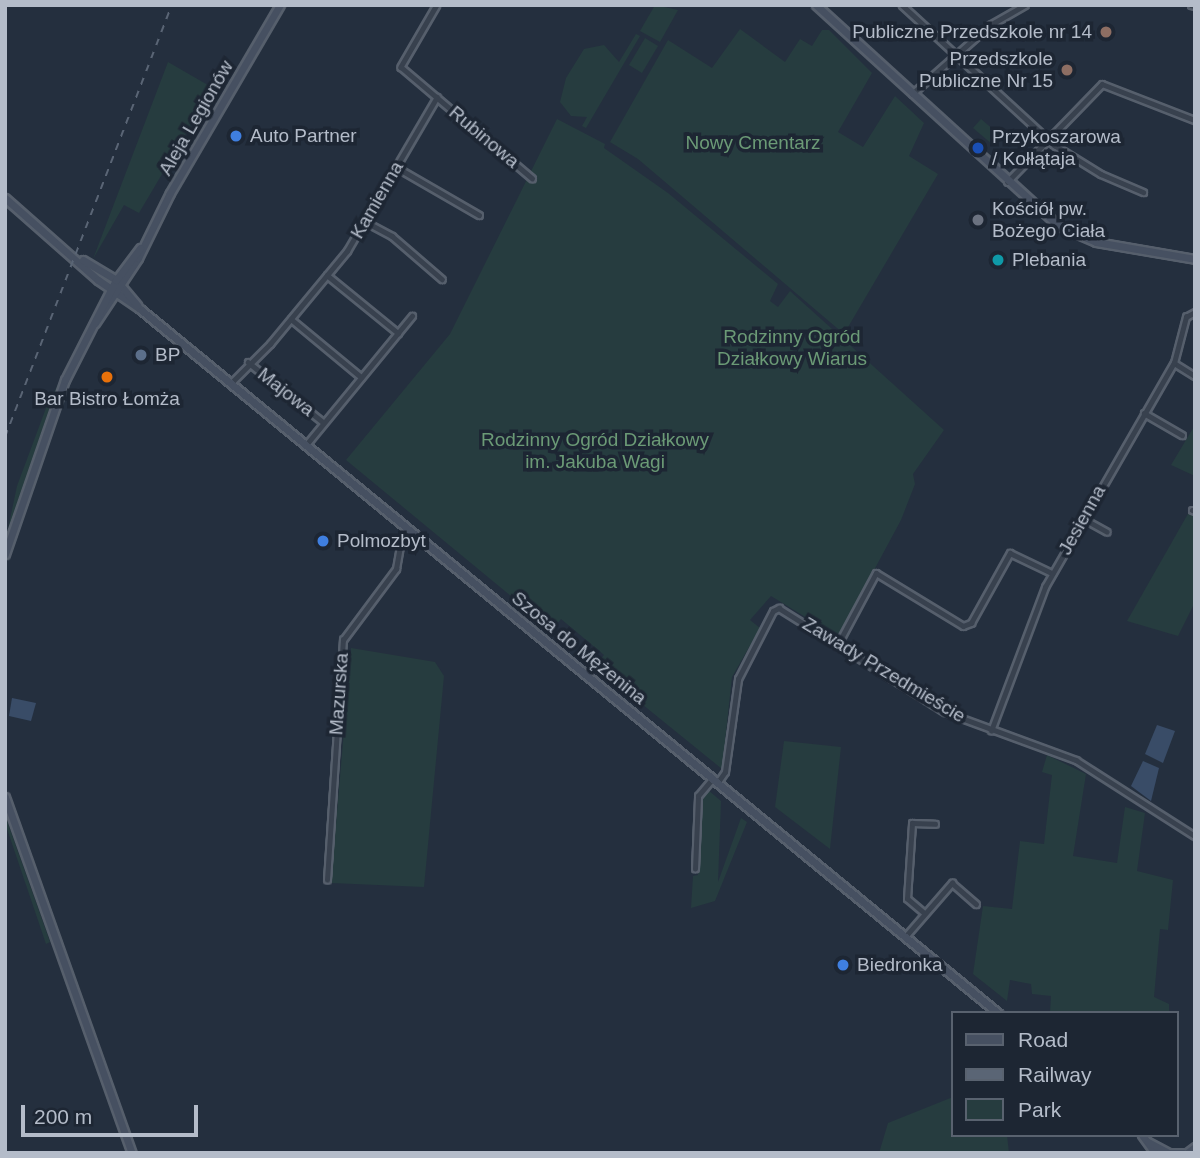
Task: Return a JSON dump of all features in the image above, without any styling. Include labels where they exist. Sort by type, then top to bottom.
[{"type":"main road","name":"Aleja Legionów","points":[[5,554],[65,380],[95,323],[280,5]]},
{"type":"main road","points":[[816,5],[1051,221],[1075,235],[1195,259]]},
{"type":"main road","points":[[5,198],[116,287]]},
{"type":"main road","name":"Szosa do Mężenina","points":[[116,287],[230,384],[996,1011]]},
{"type":"main road","points":[[5,797],[132,1153]]},
{"type":"main road","points":[[1144,1137],[1155,1153]]},
{"type":"main road","points":[[1148,1142],[1170,1153],[1185,1153],[1195,1147]]},
{"type":"street","points":[[436,97],[401,67],[437,5]]},
{"type":"street","points":[[902,5],[1047,140],[1087,166],[1143,192]]},
{"type":"street","points":[[912,95],[954,54],[990,25],[1025,5]]},
{"type":"street","points":[[1007,183],[1093,89],[1106,83],[1153,107],[1195,120]]},
{"type":"street","name":"Kamienna","points":[[230,384],[291,319],[327,275],[364,221],[436,97]]},
{"type":"street","name":"Rubinowa","points":[[436,97],[532,178]]},
{"type":"street","points":[[396,167],[479,215]]},
{"type":"street","points":[[364,221],[392,236],[442,279]]},
{"type":"street","points":[[327,275],[398,333]]},
{"type":"street","name":"Jesienna","points":[[991,731],[1052,573],[1174,363],[1186,317],[1195,312]]},
{"type":"street","name":"Majowa","points":[[306,444],[412,316]]},
{"type":"street","points":[[291,319],[361,377]]},
{"type":"street","name":"Majowa","points":[[248,362],[323,422]]},
{"type":"street","points":[[1174,363],[1195,376]]},
{"type":"street","points":[[1144,413],[1182,435]]},
{"type":"street","points":[[1084,519],[1107,532]]},
{"type":"street","name":"Mazurska","points":[[327,880],[343,640],[396,569],[401,542],[409,529]]},
{"type":"street","points":[[839,642],[876,573],[963,626],[974,618],[1010,554],[1052,573]]},
{"type":"street","name":"Zawady Przedmieście","points":[[715,780],[725,772],[738,679],[773,611],[785,610],[945,712],[1076,760],[1195,836]]},
{"type":"street","points":[[695,869],[698,796],[715,780]]},
{"type":"street","points":[[925,914],[907,899],[912,823],[935,824]]},
{"type":"street","points":[[904,937],[951,883],[976,904]]},
{"type":"green space","points":[[655,5],[678,10],[660,42],[640,31]]},
{"type":"green space","name":"Nowy Cmentarz","points":[[740,29],[785,62],[800,39],[812,46],[822,30],[829,30],[872,73],[838,132],[863,147],[895,96],[924,123],[909,156],[938,174],[844,334],[638,159],[610,142],[668,40],[712,68]]},
{"type":"green space","points":[[636,34],[640,36],[586,128],[582,126],[587,117],[571,116],[560,102],[566,78],[584,49],[604,45],[619,62]]},
{"type":"green space","points":[[645,38],[658,46],[642,73],[629,65]]},
{"type":"green space","points":[[168,62],[213,88],[139,213],[124,205],[93,259]]},
{"type":"green space","name":"Rodzinny Ogród Działkowy im. Jakuba Wagi","points":[[557,119],[605,144],[604,148],[668,193],[778,284],[770,301],[778,307],[790,291],[944,430],[913,474],[915,484],[901,520],[838,637],[771,596],[750,620],[760,628],[732,677],[722,769],[595,666],[604,655],[561,619],[552,630],[346,460],[450,334]]},
{"type":"green space","points":[[981,119],[1001,136],[993,145],[973,128]]},
{"type":"green space","points":[[98,305],[53,398],[5,543],[17,486],[46,408]]},
{"type":"green space","points":[[1195,425],[1195,476],[1171,465]]},
{"type":"green space","points":[[1189,512],[1195,515],[1195,602],[1178,636],[1127,621]]},
{"type":"green space","points":[[351,648],[435,662],[444,676],[424,887],[331,883]]},
{"type":"green space","points":[[784,741],[841,747],[830,849],[775,807]]},
{"type":"green space","points":[[1047,755],[1086,774],[1073,856],[1117,863],[1125,807],[1145,813],[1137,871],[1173,880],[1168,930],[1160,929],[1154,997],[1169,1004],[1169,1011],[1050,1011],[1051,996],[1032,994],[1031,984],[1010,980],[1007,1001],[973,974],[983,906],[1012,909],[1020,841],[1044,844],[1052,775],[1042,772]]},
{"type":"green space","points":[[708,790],[721,801],[718,882],[741,818],[747,822],[715,901],[691,908],[693,876],[698,875],[702,797]]},
{"type":"green space","points":[[5,815],[50,942],[46,944],[5,823]]},
{"type":"green space","points":[[951,1098],[951,1137],[1007,1137],[1009,1153],[879,1153],[888,1123]]},
{"type":"water","points":[[12,698],[36,703],[31,721],[9,716]]},
{"type":"water","points":[[1157,725],[1175,731],[1163,763],[1145,754]]},
{"type":"water","points":[[1143,761],[1159,768],[1151,801],[1131,786]]},
{"type":"railway","points":[[5,437],[172,5]]},
{"type":"place","name":"Publiczne Przedszkole nr 14","points":[[1106,32]]},
{"type":"place","name":"Przedszkole Publiczne Nr 15","points":[[1067,70]]},
{"type":"place","name":"Auto Partner","points":[[236,136]]},
{"type":"place","name":"Przykoszarowa / Kołłątaja","points":[[978,148]]},
{"type":"place","name":"Kościół pw. Bożego Ciała","points":[[978,220]]},
{"type":"place","name":"Plebania","points":[[998,260]]},
{"type":"place","name":"BP","points":[[141,355]]},
{"type":"place","name":"Bar Bistro Łomża","points":[[107,377]]},
{"type":"place","name":"Polmozbyt","points":[[323,541]]},
{"type":"place","name":"Biedronka","points":[[843,965]]},
{"type":"park label","name":"Rodzinny Ogród Działkowy Wiarus","points":[[792,348]]}]
